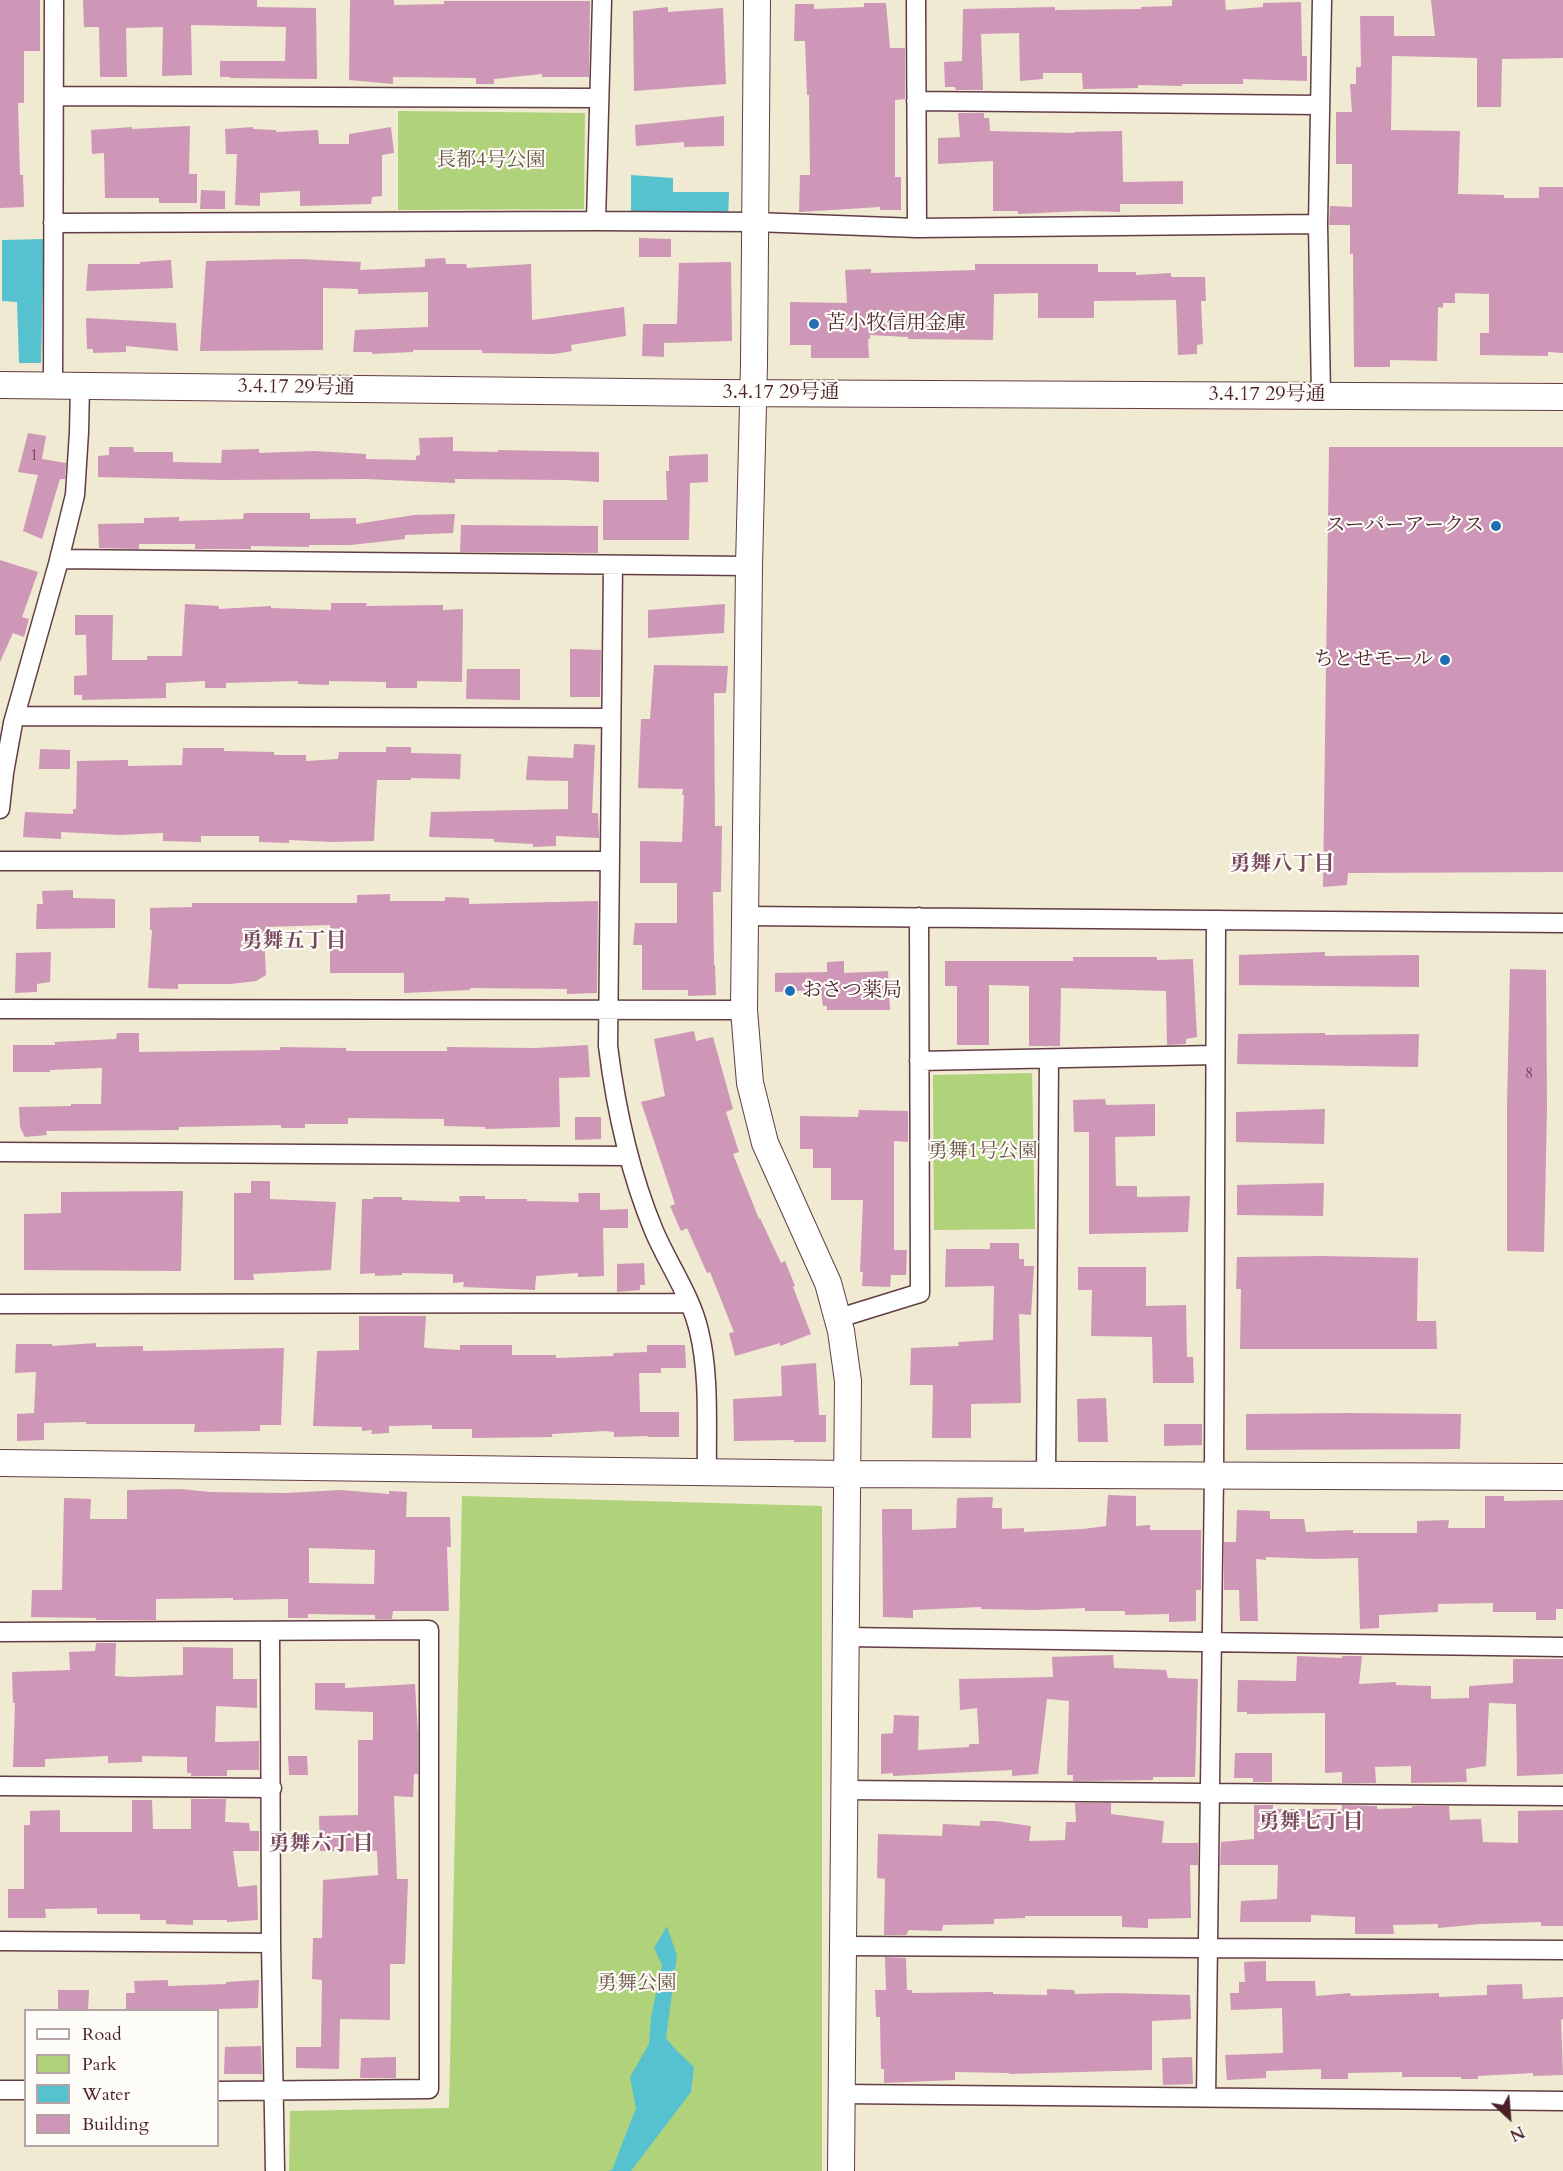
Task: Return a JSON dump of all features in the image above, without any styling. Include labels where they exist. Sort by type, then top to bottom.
[{"type":"street","points":[[53,386],[54,0]]},
{"type":"street","points":[[596,221],[602,0]]},
{"type":"street","points":[[757,0],[744,1010],[750,1083],[765,1143],[828,1283],[839,1318],[848,1381],[841,2171]]},
{"type":"street","points":[[916,0],[917,228]]},
{"type":"street","points":[[1321,395],[1318,224],[1322,0]]},
{"type":"street","points":[[54,96],[600,98]]},
{"type":"street","points":[[916,101],[1320,105]]},
{"type":"street","points":[[53,223],[596,221],[755,222],[917,228],[1318,224]]},
{"type":"street","name":"3.4.17 29号通","points":[[0,385],[1563,397]]},
{"type":"street","points":[[0,808],[15,716],[60,559],[75,495],[80,386]]},
{"type":"street","points":[[60,559],[749,566]]},
{"type":"street","points":[[613,565],[608,1046],[627,1156],[654,1231],[699,1329],[705,1366],[707,1472]]},
{"type":"street","points":[[15,716],[611,718]]},
{"type":"street","points":[[0,861],[609,861]]},
{"type":"street","points":[[745,916],[1563,923]]},
{"type":"street","points":[[839,1318],[920,1293],[919,917]]},
{"type":"street","points":[[1206,2097],[1214,1474],[1216,920]]},
{"type":"street","points":[[0,1009],[744,1010]]},
{"type":"street","points":[[919,1061],[1215,1055]]},
{"type":"street","points":[[1046,1474],[1049,1059]]},
{"type":"street","points":[[0,1152],[627,1156]]},
{"type":"street","points":[[0,1304],[689,1303]]},
{"type":"street","points":[[0,1463],[847,1474],[1563,1477]]},
{"type":"street","points":[[0,1632],[429,1630],[429,2089],[219,2091]]},
{"type":"street","points":[[270,1631],[275,2171]]},
{"type":"street","points":[[846,1637],[1563,1647]]},
{"type":"street","points":[[0,1786],[272,1788]]},
{"type":"street","points":[[844,1790],[1563,1796]]},
{"type":"street","points":[[0,1941],[272,1943]]},
{"type":"street","points":[[843,1946],[1563,1950]]},
{"type":"street","points":[[0,2090],[24,2090]]},
{"type":"street","points":[[842,2094],[1563,2101]]},
{"type":"green space","name":"長都4号公園","points":[[398,111],[585,113],[584,209],[398,210]]},
{"type":"green space","name":"勇舞1号公園","points":[[1032,1073],[1035,1229],[934,1230],[933,1075]]},
{"type":"green space","name":"勇舞公園","points":[[462,1496],[822,1506],[822,2171],[289,2171],[290,2111],[449,2108]]},
{"type":"water","points":[[631,175],[673,178],[673,192],[729,192],[728,220],[631,219]]},
{"type":"water","points":[[44,239],[41,363],[19,363],[17,302],[2,301],[2,240]]},
{"type":"water","points":[[667,1926],[677,1956],[666,2038],[694,2067],[691,2092],[631,2171],[607,2171],[612,2170],[636,2108],[630,2077],[649,2044],[651,2017],[662,1965],[654,1948]]},
{"type":"building","points":[[0,0],[40,0],[40,51],[24,51],[24,103],[18,103],[20,175],[23,175],[24,207],[0,208]]},
{"type":"building","points":[[83,0],[257,0],[257,7],[316,8],[317,79],[220,77],[220,61],[285,61],[286,27],[191,25],[192,75],[162,76],[163,27],[126,28],[127,77],[100,77],[99,27],[84,27]]},
{"type":"building","points":[[350,0],[394,0],[394,5],[444,4],[444,1],[590,1],[589,77],[542,77],[542,74],[494,79],[494,84],[476,84],[476,78],[393,77],[393,84],[349,80]]},
{"type":"building","points":[[1172,0],[1225,0],[1226,10],[1263,7],[1263,3],[1301,2],[1302,56],[1307,56],[1307,81],[1243,79],[1243,84],[1138,85],[1138,88],[1083,89],[1082,73],[1043,73],[1043,79],[1020,81],[1019,33],[981,34],[983,90],[956,90],[955,87],[945,87],[944,62],[962,61],[963,9],[1055,7],[1055,10],[1141,9],[1141,7],[1172,6]]},
{"type":"building","points":[[1431,0],[1563,0],[1563,58],[1502,59],[1501,107],[1477,107],[1477,58],[1392,56],[1391,130],[1460,131],[1458,194],[1539,198],[1539,187],[1563,187],[1563,353],[1548,352],[1548,356],[1480,355],[1480,333],[1489,333],[1489,294],[1455,293],[1455,303],[1443,303],[1443,308],[1438,307],[1437,361],[1390,360],[1390,367],[1354,367],[1353,254],[1350,254],[1350,225],[1329,225],[1330,206],[1352,207],[1352,164],[1336,164],[1336,112],[1352,112],[1350,84],[1356,84],[1356,67],[1361,67],[1360,16],[1394,16],[1394,36],[1435,36]]},
{"type":"building","points":[[864,3],[886,3],[890,48],[905,48],[905,99],[895,100],[895,177],[901,177],[901,210],[880,210],[880,207],[799,212],[800,175],[810,175],[809,95],[807,95],[805,41],[794,41],[795,4],[814,4],[814,9],[864,7]]},
{"type":"building","points":[[668,7],[668,12],[723,8],[726,84],[634,91],[633,11]]},
{"type":"building","points":[[958,113],[984,113],[984,118],[989,118],[990,131],[1074,133],[1122,131],[1123,182],[1183,181],[1183,204],[1120,204],[1120,212],[1018,214],[1018,211],[993,211],[993,161],[938,164],[938,138],[960,137]]},
{"type":"building","points":[[724,116],[724,146],[684,147],[684,142],[636,146],[635,125]]},
{"type":"building","points":[[190,126],[189,174],[197,174],[197,203],[159,203],[159,198],[105,198],[104,153],[92,154],[91,130]]},
{"type":"building","points":[[253,127],[253,129],[276,130],[276,132],[318,130],[319,144],[349,144],[349,134],[391,127],[394,153],[382,155],[382,196],[372,197],[371,204],[300,206],[300,191],[260,193],[260,206],[235,205],[237,154],[226,154],[225,129]]},
{"type":"building","points":[[201,190],[225,191],[225,209],[200,209]]},
{"type":"building","points":[[639,238],[671,239],[671,257],[639,257]]},
{"type":"building","points":[[445,258],[446,264],[466,264],[467,268],[531,264],[532,320],[624,307],[626,336],[571,345],[572,351],[555,354],[482,353],[482,350],[413,350],[413,352],[372,354],[372,352],[353,352],[355,330],[428,327],[428,292],[358,294],[358,289],[323,288],[323,350],[200,351],[206,261],[298,259],[361,262],[360,270],[425,267],[425,259]]},
{"type":"building","points":[[171,260],[173,288],[86,291],[88,264],[140,264],[140,262]]},
{"type":"building","points":[[731,262],[732,341],[664,343],[664,357],[642,356],[643,324],[677,324],[679,263]]},
{"type":"building","points":[[975,264],[1098,264],[1098,272],[1136,272],[1136,275],[1171,273],[1171,277],[1205,277],[1206,301],[1201,301],[1203,344],[1197,345],[1197,354],[1178,355],[1176,300],[1094,301],[1094,318],[1038,318],[1038,293],[994,294],[993,340],[908,339],[908,337],[870,335],[868,339],[869,358],[811,358],[811,345],[790,345],[790,302],[847,303],[845,270],[871,269],[871,273],[975,270]]},
{"type":"building","points":[[86,318],[176,323],[178,351],[126,346],[126,352],[93,353],[93,349],[87,349]]},
{"type":"building","points":[[28,433],[46,436],[42,459],[66,463],[65,479],[60,479],[42,539],[23,531],[38,475],[18,472]]},
{"type":"building","points":[[453,437],[453,451],[599,452],[599,482],[455,479],[455,483],[366,479],[221,480],[98,477],[98,456],[109,455],[109,447],[133,447],[134,452],[173,452],[173,462],[221,463],[222,450],[259,449],[259,453],[314,451],[366,454],[366,459],[416,460],[416,456],[420,455],[419,438]]},
{"type":"building","name":"ちとせモール","points":[[1329,447],[1563,447],[1563,872],[1348,873],[1347,885],[1323,887]]},
{"type":"building","points":[[708,454],[708,482],[690,483],[689,540],[603,540],[603,500],[667,500],[666,471],[669,471],[669,456]]},
{"type":"building","points":[[244,513],[310,513],[310,519],[356,518],[356,524],[414,515],[455,514],[453,533],[405,535],[405,539],[351,545],[195,549],[195,544],[139,544],[139,549],[99,548],[98,524],[144,523],[144,518],[179,517],[179,521],[243,519]]},
{"type":"building","points":[[461,525],[598,526],[598,553],[460,552]]},
{"type":"building","points":[[0,560],[38,572],[22,617],[29,619],[24,637],[13,633],[0,662]]},
{"type":"building","points":[[331,603],[367,603],[366,606],[443,605],[443,610],[463,609],[462,682],[417,681],[417,688],[386,688],[386,682],[329,681],[329,685],[298,684],[298,681],[226,683],[226,688],[205,688],[205,681],[166,683],[166,698],[82,700],[82,695],[74,695],[74,676],[87,675],[86,635],[75,635],[75,615],[113,615],[112,660],[147,660],[147,656],[182,656],[185,604],[219,606],[219,609],[271,606],[271,608],[331,610]]},
{"type":"building","points":[[725,604],[724,633],[648,638],[648,610]]},
{"type":"building","points":[[570,649],[601,650],[600,697],[570,697]]},
{"type":"building","points":[[654,665],[728,666],[726,693],[714,693],[715,826],[722,826],[721,892],[713,892],[716,995],[688,996],[688,990],[642,990],[642,945],[633,945],[635,923],[677,923],[677,883],[640,883],[640,841],[682,842],[683,789],[638,788],[641,719],[650,719]]},
{"type":"building","points":[[467,669],[520,669],[520,700],[466,699]]},
{"type":"building","points":[[574,744],[595,745],[592,813],[598,813],[599,838],[556,836],[556,846],[533,847],[533,844],[494,842],[494,839],[429,837],[431,812],[568,809],[568,781],[526,780],[528,756],[573,758]]},
{"type":"building","points":[[386,747],[411,747],[411,753],[461,754],[460,779],[377,780],[374,841],[289,840],[289,843],[259,842],[259,836],[201,836],[201,842],[163,841],[163,833],[120,835],[61,832],[61,839],[23,837],[25,812],[73,814],[73,809],[76,809],[77,761],[128,760],[128,766],[182,765],[183,748],[224,748],[224,751],[306,755],[306,761],[338,759],[339,752],[386,752]]},
{"type":"building","points":[[40,749],[70,750],[70,769],[39,769]]},
{"type":"building","points":[[73,890],[73,898],[115,899],[115,928],[36,929],[37,904],[43,904],[42,891]]},
{"type":"building","points":[[390,894],[390,901],[445,901],[445,897],[469,898],[469,904],[598,901],[597,993],[567,994],[567,989],[470,988],[470,990],[404,993],[404,973],[330,973],[330,925],[266,927],[267,932],[264,932],[266,975],[256,981],[231,984],[178,984],[178,989],[148,988],[152,930],[150,930],[150,908],[192,907],[192,903],[357,903],[357,895]]},
{"type":"building","points":[[51,952],[50,982],[37,984],[37,992],[15,993],[16,953]]},
{"type":"building","points":[[1325,952],[1325,956],[1419,955],[1419,987],[1239,985],[1239,955]]},
{"type":"building","points":[[1073,957],[1193,959],[1197,1037],[1186,1039],[1186,1044],[1167,1045],[1166,991],[1061,988],[1060,1046],[1029,1046],[1029,986],[989,985],[989,1045],[957,1045],[957,986],[945,986],[945,961],[1073,961]]},
{"type":"building","points":[[844,961],[844,973],[888,971],[890,1010],[827,1010],[827,1006],[823,1006],[821,990],[775,992],[775,973],[827,972],[827,962]]},
{"type":"building","points":[[1510,969],[1546,970],[1547,1109],[1544,1252],[1507,1251]]},
{"type":"building","points":[[694,1031],[696,1041],[713,1037],[733,1109],[726,1112],[739,1152],[733,1154],[759,1219],[781,1263],[785,1261],[811,1334],[780,1346],[780,1343],[735,1356],[729,1333],[734,1332],[710,1272],[707,1273],[687,1228],[681,1231],[670,1206],[675,1204],[641,1102],[665,1096],[654,1039]]},
{"type":"building","points":[[117,1033],[139,1033],[139,1052],[280,1050],[280,1047],[346,1048],[346,1051],[447,1051],[447,1047],[535,1048],[588,1045],[590,1077],[559,1078],[560,1127],[485,1129],[485,1127],[444,1126],[444,1119],[348,1118],[348,1124],[305,1124],[305,1128],[281,1128],[281,1125],[179,1127],[179,1130],[46,1131],[47,1135],[25,1137],[20,1127],[19,1107],[101,1104],[102,1068],[13,1072],[13,1045],[55,1045],[55,1042],[116,1039]]},
{"type":"building","points":[[1325,1033],[1325,1035],[1419,1034],[1418,1067],[1237,1064],[1238,1034]]},
{"type":"building","points":[[1105,1099],[1106,1105],[1155,1104],[1155,1136],[1115,1137],[1116,1186],[1137,1186],[1137,1197],[1190,1196],[1188,1232],[1089,1234],[1089,1132],[1074,1132],[1073,1100]]},
{"type":"building","points":[[1325,1109],[1324,1144],[1236,1142],[1236,1112]]},
{"type":"building","points":[[859,1110],[908,1111],[908,1142],[894,1141],[894,1250],[907,1250],[906,1275],[891,1275],[890,1287],[862,1286],[863,1272],[860,1272],[863,1200],[831,1200],[831,1168],[813,1168],[813,1149],[800,1149],[800,1116],[858,1117]]},
{"type":"building","points":[[575,1117],[601,1117],[601,1139],[575,1140]]},
{"type":"building","points":[[251,1181],[270,1181],[270,1199],[336,1202],[331,1270],[253,1274],[254,1280],[234,1280],[234,1193],[251,1193]]},
{"type":"building","points":[[1324,1183],[1323,1216],[1237,1215],[1237,1185]]},
{"type":"building","points":[[183,1191],[181,1271],[24,1270],[24,1214],[61,1213],[61,1192]]},
{"type":"building","points":[[578,1193],[600,1193],[600,1210],[628,1209],[628,1228],[603,1228],[604,1276],[578,1277],[578,1273],[536,1276],[535,1290],[463,1287],[464,1282],[453,1283],[453,1274],[402,1273],[402,1275],[375,1276],[375,1273],[360,1274],[362,1199],[402,1197],[402,1200],[460,1202],[459,1196],[485,1196],[485,1199],[579,1202]]},
{"type":"building","points":[[990,1243],[1019,1243],[1019,1259],[1024,1259],[1024,1266],[1034,1266],[1031,1315],[1019,1314],[1021,1403],[971,1404],[971,1438],[932,1438],[933,1385],[910,1385],[911,1348],[959,1346],[958,1342],[993,1340],[994,1286],[945,1287],[946,1249],[990,1249]]},
{"type":"building","points":[[1237,1257],[1418,1258],[1417,1321],[1436,1321],[1437,1349],[1240,1349],[1241,1289],[1236,1289]]},
{"type":"building","points":[[644,1263],[645,1285],[640,1285],[640,1290],[617,1292],[617,1264]]},
{"type":"building","points":[[1078,1267],[1146,1267],[1146,1306],[1186,1305],[1187,1357],[1193,1357],[1194,1383],[1153,1383],[1152,1337],[1091,1336],[1092,1290],[1078,1290]]},
{"type":"building","points":[[359,1316],[426,1316],[424,1347],[426,1348],[460,1350],[460,1345],[512,1345],[512,1355],[556,1355],[556,1358],[647,1352],[647,1345],[685,1345],[686,1368],[661,1368],[661,1373],[639,1373],[640,1412],[679,1412],[679,1437],[614,1437],[614,1432],[606,1431],[552,1434],[552,1437],[472,1438],[472,1429],[432,1429],[432,1425],[389,1426],[389,1433],[371,1434],[372,1430],[362,1431],[362,1427],[313,1426],[317,1351],[359,1350]]},
{"type":"building","points":[[96,1343],[96,1347],[143,1346],[143,1351],[284,1348],[281,1425],[260,1425],[260,1431],[194,1432],[195,1424],[44,1423],[44,1440],[17,1441],[17,1414],[34,1413],[36,1372],[15,1373],[16,1344],[52,1344],[52,1346]]},
{"type":"building","points":[[816,1363],[819,1415],[826,1415],[826,1442],[734,1441],[733,1399],[782,1396],[781,1366]]},
{"type":"building","points":[[1106,1398],[1108,1442],[1078,1442],[1077,1399]]},
{"type":"building","points":[[1246,1414],[1461,1414],[1460,1449],[1246,1450]]},
{"type":"building","points":[[1164,1424],[1202,1424],[1202,1445],[1164,1446]]},
{"type":"building","points":[[181,1489],[209,1492],[286,1493],[341,1490],[389,1494],[389,1491],[407,1492],[406,1517],[450,1517],[451,1547],[447,1547],[449,1611],[393,1611],[392,1619],[375,1619],[375,1615],[308,1614],[308,1618],[288,1618],[288,1599],[156,1599],[156,1620],[31,1617],[32,1590],[62,1590],[64,1498],[91,1499],[90,1519],[127,1519],[127,1490]],"holes":[[[309,1548],[375,1550],[374,1584],[309,1583]]]},
{"type":"building","points":[[1108,1495],[1136,1496],[1136,1526],[1150,1525],[1150,1530],[1201,1530],[1201,1590],[1196,1590],[1196,1621],[1169,1622],[1169,1614],[1125,1615],[1125,1611],[1085,1611],[1085,1608],[1037,1610],[981,1609],[981,1607],[913,1610],[913,1618],[883,1617],[882,1509],[912,1509],[912,1530],[956,1528],[957,1498],[993,1497],[992,1508],[1002,1508],[1002,1529],[1024,1528],[1024,1532],[1083,1529],[1106,1526]]},
{"type":"building","points":[[1485,1496],[1504,1496],[1504,1501],[1563,1500],[1563,1609],[1556,1609],[1556,1620],[1536,1620],[1536,1612],[1493,1612],[1493,1603],[1438,1604],[1438,1612],[1379,1615],[1379,1628],[1360,1629],[1358,1558],[1266,1557],[1266,1560],[1256,1559],[1258,1621],[1240,1621],[1239,1590],[1224,1590],[1224,1542],[1236,1542],[1237,1510],[1270,1511],[1270,1519],[1304,1519],[1306,1532],[1353,1530],[1353,1533],[1417,1533],[1417,1521],[1449,1520],[1448,1528],[1485,1528]]},
{"type":"building","points":[[96,1643],[116,1643],[115,1676],[131,1677],[183,1675],[183,1647],[233,1648],[233,1679],[257,1679],[257,1708],[216,1706],[215,1742],[259,1741],[259,1770],[227,1770],[227,1776],[191,1776],[191,1773],[187,1773],[187,1757],[142,1756],[142,1762],[108,1763],[108,1756],[45,1759],[45,1767],[13,1767],[15,1703],[13,1703],[12,1672],[70,1670],[69,1652],[95,1651]]},
{"type":"building","points":[[1113,1655],[1114,1668],[1166,1670],[1168,1678],[1198,1679],[1195,1777],[1073,1781],[1073,1775],[1067,1775],[1069,1701],[1047,1699],[1038,1774],[1012,1776],[1012,1770],[893,1776],[893,1773],[881,1774],[881,1734],[893,1733],[894,1715],[919,1716],[918,1750],[969,1747],[969,1744],[979,1744],[977,1708],[960,1710],[959,1679],[1053,1677],[1052,1657]]},
{"type":"building","points":[[1297,1656],[1342,1658],[1342,1656],[1362,1656],[1359,1684],[1396,1682],[1396,1685],[1431,1686],[1431,1699],[1469,1698],[1469,1686],[1513,1683],[1513,1659],[1563,1659],[1563,1774],[1517,1776],[1516,1704],[1489,1703],[1486,1766],[1466,1769],[1467,1782],[1411,1783],[1411,1766],[1375,1767],[1376,1783],[1342,1783],[1342,1772],[1325,1773],[1325,1713],[1247,1714],[1247,1712],[1237,1712],[1238,1680],[1296,1681]]},
{"type":"building","points":[[315,1683],[345,1683],[345,1688],[415,1684],[418,1774],[414,1774],[413,1797],[394,1796],[397,1879],[408,1879],[405,1964],[390,1964],[390,2020],[340,2019],[339,2069],[296,2068],[296,2047],[321,2047],[322,1980],[312,1979],[313,1938],[322,1938],[323,1880],[378,1875],[377,1851],[320,1851],[319,1816],[358,1815],[358,1740],[373,1740],[373,1712],[315,1710]]},
{"type":"building","points":[[1235,1753],[1272,1753],[1272,1782],[1253,1782],[1253,1778],[1234,1778]]},
{"type":"building","points":[[288,1756],[307,1756],[308,1775],[289,1775]]},
{"type":"building","points":[[191,1799],[226,1799],[225,1822],[249,1823],[250,1831],[259,1831],[259,1851],[233,1851],[238,1887],[257,1885],[258,1920],[227,1922],[227,1920],[193,1920],[193,1925],[166,1924],[166,1920],[140,1920],[140,1914],[97,1914],[97,1908],[45,1909],[46,1918],[8,1918],[8,1889],[24,1889],[24,1825],[30,1825],[30,1811],[60,1810],[60,1832],[132,1832],[132,1800],[152,1800],[153,1829],[191,1829]]},
{"type":"building","points":[[1075,1803],[1111,1803],[1111,1814],[1164,1821],[1162,1843],[1198,1843],[1198,1865],[1190,1865],[1191,1918],[1148,1919],[1148,1928],[1122,1927],[1122,1916],[1025,1916],[1025,1918],[994,1919],[994,1924],[943,1925],[942,1931],[909,1930],[906,1935],[884,1935],[885,1879],[877,1878],[878,1834],[942,1836],[943,1824],[980,1826],[980,1821],[996,1821],[1031,1826],[1029,1841],[1065,1840],[1066,1822],[1076,1822]]},
{"type":"building","points":[[1254,1805],[1273,1805],[1273,1809],[1342,1809],[1342,1805],[1377,1806],[1377,1809],[1449,1806],[1450,1820],[1481,1819],[1483,1842],[1518,1843],[1518,1811],[1563,1810],[1563,1926],[1541,1926],[1541,1922],[1438,1928],[1438,1924],[1393,1925],[1394,1934],[1355,1934],[1355,1917],[1311,1915],[1311,1922],[1240,1922],[1241,1901],[1277,1899],[1278,1865],[1220,1865],[1221,1842],[1254,1839]]},
{"type":"building","points":[[885,1957],[906,1958],[907,1990],[912,1990],[912,1993],[993,1992],[993,1994],[1047,1995],[1047,1989],[1074,1990],[1075,1994],[1190,1995],[1191,2019],[1152,2021],[1152,2070],[1009,2074],[955,2072],[955,2080],[884,2083],[884,2069],[881,2069],[880,2017],[876,2017],[875,1990],[886,1990]]},
{"type":"building","points":[[1266,1961],[1266,1981],[1315,1981],[1316,1996],[1350,1993],[1351,1996],[1439,1993],[1439,1997],[1487,1995],[1487,1985],[1522,1984],[1523,1999],[1563,1997],[1563,2019],[1561,2020],[1563,2075],[1533,2076],[1533,2073],[1461,2079],[1461,2077],[1402,2077],[1402,2072],[1348,2073],[1348,2079],[1321,2079],[1321,2069],[1266,2071],[1266,2078],[1227,2080],[1225,2055],[1283,2053],[1282,2008],[1231,2010],[1230,1993],[1239,1993],[1239,1982],[1245,1982],[1244,1962]]},
{"type":"building","points":[[168,1980],[168,1986],[226,1984],[226,1982],[259,1980],[258,2008],[126,2009],[126,1993],[135,1993],[134,1981]]},
{"type":"building","points":[[58,1990],[89,1990],[88,2009],[58,2009]]},
{"type":"building","points":[[261,2046],[262,2074],[224,2074],[225,2047]]},
{"type":"building","points":[[396,2057],[396,2078],[360,2078],[361,2058]]},
{"type":"building","points":[[1192,2057],[1193,2084],[1163,2085],[1162,2058]]},
{"type":"place","name":"苫小牧信用金庫","points":[[814,324]]},
{"type":"place","name":"スーパーアークス","points":[[1496,526]]},
{"type":"place","name":"ちとせモール","points":[[1445,660]]},
{"type":"place","name":"おさつ薬局","points":[[790,991]]},
{"type":"district","name":"勇舞八丁目","points":[[1282,865]]},
{"type":"district","name":"勇舞五丁目","points":[[294,942]]},
{"type":"district","name":"勇舞七丁目","points":[[1311,1823]]},
{"type":"district","name":"勇舞六丁目","points":[[321,1845]]}]
